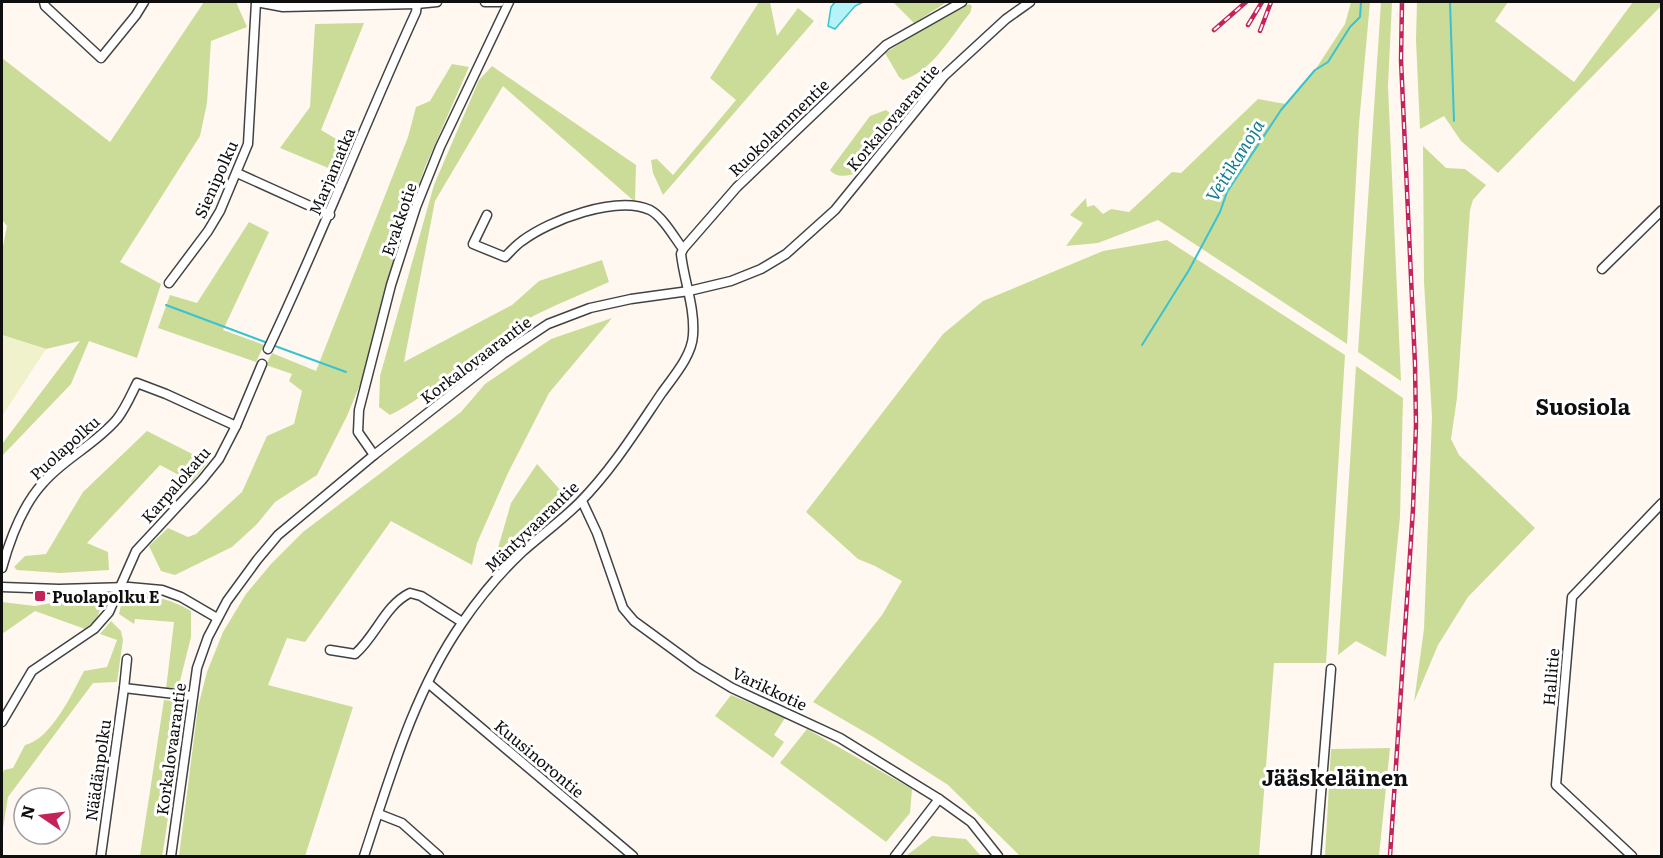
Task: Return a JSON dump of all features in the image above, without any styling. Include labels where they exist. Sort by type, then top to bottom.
[{"type":"street","points":[[44,2],[45,6],[102,58],[144,2]]},
{"type":"street","points":[[256,2],[283,7],[317,3],[417,4],[437,2]]},
{"type":"street","name":"Sienipolku","points":[[169,283],[212,225],[237,174],[248,144],[256,2]]},
{"type":"street","points":[[484,2],[500,2]]},
{"type":"street","name":"Evakkotie","points":[[374,455],[358,432],[359,410],[391,285],[416,207],[440,147],[509,2]]},
{"type":"street","name":"Ruokolammentie","points":[[683,249],[737,187],[886,45],[962,2]]},
{"type":"street","name":"Korkalovaarantie","points":[[171,856],[197,668],[217,618],[227,601],[256,560],[278,535],[374,455],[503,354],[548,324],[590,308],[631,299],[689,291],[741,277],[761,269],[786,254],[835,210],[945,76],[1006,19],[1030,2]]},
{"type":"street","name":"Marjamatka","points":[[268,349],[330,215],[382,87],[416,12],[417,4]]},
{"type":"street","points":[[237,174],[330,215]]},
{"type":"street","points":[[487,215],[473,244],[505,257],[521,241],[540,229],[584,212],[613,205],[639,207],[652,211],[683,249]]},
{"type":"street","points":[[1602,269],[1662,210]]},
{"type":"street","name":"Mäntyvaarantie","points":[[364,856],[405,739],[428,683],[462,622],[492,584],[520,554],[582,501],[620,453],[686,357],[693,337],[693,312],[683,273],[681,254],[683,249]]},
{"type":"street","name":"Karpalokatu","points":[[2,720],[32,671],[100,624],[110,612],[136,551],[212,469],[236,426],[262,364]]},
{"type":"street","name":"Puolapolku","points":[[2,568],[21,520],[35,493],[49,477],[105,432],[118,418],[136,383],[236,426]]},
{"type":"street","name":"Varikkotie","points":[[582,501],[597,533],[624,608],[634,621],[696,667],[732,688],[840,738],[939,798],[971,822],[998,856]]},
{"type":"street","name":"Hallitie","points":[[1632,856],[1556,785],[1557,773],[1572,597],[1662,503]]},
{"type":"street","points":[[2,587],[59,589],[121,587],[162,590],[181,597],[217,618]]},
{"type":"street","points":[[330,650],[355,654],[363,647],[398,599],[410,593],[421,596],[462,622]]},
{"type":"street","name":"Näädänpolku","points":[[101,855],[127,659]]},
{"type":"street","points":[[1316,856],[1331,669]]},
{"type":"street","name":"Kuusinorontie","points":[[428,683],[633,856]]},
{"type":"street","points":[[124,688],[192,696]]},
{"type":"street","points":[[895,856],[939,798]]},
{"type":"street","points":[[378,814],[402,823],[439,856]]},
{"type":"green space","points":[[204,2],[236,2],[247,27],[211,41],[207,103],[200,136],[120,262],[161,284],[137,358],[89,341],[71,384],[2,456],[2,444],[80,341],[46,349],[2,335],[2,251],[7,226],[2,220],[2,58],[110,142]]},
{"type":"green space","points":[[759,2],[770,2],[777,36],[798,8],[814,21],[663,195],[653,173],[651,160],[657,159],[673,175],[736,100],[710,78]]},
{"type":"green space","points":[[893,2],[947,2],[914,23]]},
{"type":"green space","points":[[1351,2],[1370,2],[1359,124],[1347,344],[1158,220],[1098,243],[1066,246],[1083,223],[1070,215],[1086,198],[1087,207],[1094,205],[1103,214],[1111,209],[1129,212],[1172,172],[1181,173],[1258,99],[1286,104],[1315,70],[1345,24]]},
{"type":"green space","points":[[1381,2],[1392,2],[1388,86],[1401,381],[1358,352]]},
{"type":"green space","points":[[1417,2],[1508,2],[1495,21],[1574,82],[1633,2],[1661,2],[1662,5],[1498,173],[1461,141],[1444,116],[1420,129],[1416,40]]},
{"type":"green space","points":[[969,4],[972,6],[970,13],[932,61],[914,75],[903,80],[899,77],[885,53],[949,13]]},
{"type":"green space","points":[[364,23],[321,130],[350,147],[338,172],[280,148],[310,107],[315,24]]},
{"type":"green space","points":[[452,64],[469,67],[425,167],[397,247],[361,382],[347,416],[317,475],[275,502],[257,524],[232,547],[175,575],[161,571],[149,546],[168,528],[188,537],[196,534],[242,492],[267,436],[294,424],[302,391],[289,381],[292,374],[266,365],[272,353],[316,371],[408,137],[416,107],[430,101]]},
{"type":"green space","points":[[492,66],[636,165],[635,202],[503,86],[435,201],[404,362],[512,305],[539,281],[602,260],[609,282],[510,329],[422,396],[390,415],[379,407],[380,376],[434,185],[479,80]]},
{"type":"green space","points":[[886,110],[895,117],[854,174],[841,176],[832,173],[830,170],[870,116]]},
{"type":"green space","points":[[1423,146],[1446,168],[1465,169],[1486,185],[1473,200],[1470,210],[1457,398],[1451,439],[1459,455],[1535,528],[1468,597],[1438,645],[1414,702],[1424,629],[1432,417],[1424,282]]},
{"type":"green space","points":[[249,222],[269,232],[223,330],[264,345],[256,362],[158,328],[170,295],[197,303]]},
{"type":"green space","points":[[1167,240],[1345,355],[1326,663],[1274,663],[1259,856],[1020,856],[948,785],[875,738],[813,702],[882,615],[902,581],[858,559],[806,512],[943,334],[983,301],[1103,251]]},
{"type":"green space","points":[[612,318],[549,393],[508,473],[477,543],[472,565],[391,521],[305,642],[287,638],[268,685],[353,707],[305,856],[179,856],[198,707],[207,672],[223,632],[246,594],[271,564],[303,532],[461,412],[485,384],[551,339]]},
{"type":"green space","points":[[2,335],[46,349],[2,416]]},
{"type":"green space","points":[[1356,366],[1403,398],[1400,517],[1386,657],[1356,641],[1338,655]]},
{"type":"green space","points":[[147,431],[208,462],[192,482],[160,465],[87,543],[108,552],[109,570],[60,573],[17,570],[14,567],[25,556],[46,554],[83,492]]},
{"type":"green space","points":[[537,464],[562,492],[496,555],[511,503]]},
{"type":"green space","points":[[129,595],[161,599],[176,603],[191,611],[191,637],[178,689],[166,689],[174,622],[135,619],[134,624],[119,614],[121,605]]},
{"type":"green space","points":[[83,597],[99,597],[100,603],[98,616],[85,629],[35,611],[2,634],[2,602],[35,606]]},
{"type":"green space","points":[[111,621],[121,631],[123,640],[117,682],[93,683],[16,786],[12,786],[2,834],[2,775],[4,770],[13,768],[25,745],[35,741],[52,725],[84,671],[107,667],[117,640],[100,634]]},
{"type":"green space","points":[[731,695],[785,718],[774,735],[784,742],[773,758],[715,716]]},
{"type":"green space","points":[[164,700],[180,702],[183,705],[165,839],[162,856],[140,856]]},
{"type":"green space","points":[[807,729],[912,789],[910,813],[886,842],[780,763]]},
{"type":"green space","points":[[1390,748],[1379,856],[1325,856],[1331,749]]},
{"type":"green space","points":[[932,836],[966,839],[981,856],[906,856]]},
{"type":"water","points":[[835,2],[863,2],[855,6],[835,29],[828,26],[831,7]]},
{"type":"waterway","name":"Veitikanoja","points":[[1142,345],[1189,270],[1220,212],[1227,192],[1281,110],[1315,70],[1328,62],[1350,27],[1360,17],[1361,2]]},
{"type":"waterway","points":[[1450,2],[1454,121]]},
{"type":"waterway","points":[[166,305],[265,342]]},
{"type":"waterway","points":[[275,346],[346,372]]},
{"type":"railway","points":[[1214,30],[1246,2]]},
{"type":"railway","points":[[1248,25],[1262,2]]},
{"type":"railway","points":[[1260,31],[1271,2]]},
{"type":"railway","points":[[1390,856],[1413,509],[1416,425],[1401,60],[1402,2]]},
{"type":"place","name":"Puolapolku E","points":[[40,596]]},
{"type":"district","name":"Suosiola","points":[[1583,405]]},
{"type":"district","name":"Jääskeläinen","points":[[1335,776]]}]
